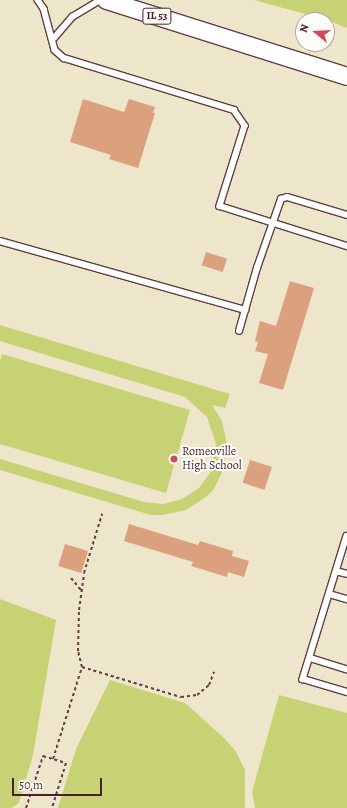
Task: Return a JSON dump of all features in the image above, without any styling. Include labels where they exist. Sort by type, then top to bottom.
[{"type":"main road","name":"IL 53","points":[[106,0],[347,76]]},
{"type":"lane","points":[[38,0],[44,9],[54,38],[55,50],[64,58],[234,110],[245,126],[220,206],[347,246]]},
{"type":"lane","points":[[54,38],[72,17],[100,0]]},
{"type":"lane","points":[[239,331],[277,205],[281,199],[287,197],[347,215]]},
{"type":"lane","points":[[0,241],[245,310]]},
{"type":"lane","points":[[347,536],[303,679],[347,692]]},
{"type":"lane","points":[[336,572],[347,574]]},
{"type":"lane","points":[[329,594],[347,599]]},
{"type":"lane","points":[[310,658],[347,669]]},
{"type":"path","points":[[53,759],[82,667],[78,651],[84,573],[102,514]]},
{"type":"path","points":[[71,578],[82,591]]},
{"type":"path","points":[[82,667],[181,697],[197,695],[209,685],[214,672]]},
{"type":"path","points":[[26,808],[43,756],[66,763],[52,808]]},
{"type":"green space","points":[[254,0],[347,0],[347,28],[335,23],[335,12],[298,12]]},
{"type":"green space","points":[[0,325],[230,394],[225,408],[212,405],[222,421],[227,444],[224,468],[214,489],[206,497],[186,510],[163,515],[151,515],[0,470],[0,459],[144,502],[163,504],[182,499],[199,488],[210,473],[216,444],[207,417],[185,397],[0,341]]},
{"type":"green space","points":[[2,354],[190,410],[166,493],[0,444],[0,362]]},
{"type":"green space","points":[[0,599],[56,620],[33,755],[19,803],[11,808],[0,808]]},
{"type":"green space","points":[[110,680],[185,703],[223,737],[235,750],[245,770],[245,808],[58,808],[76,749]]},
{"type":"green space","points":[[279,695],[347,713],[347,808],[255,808],[252,792]]},
{"type":"building","points":[[83,99],[124,112],[129,99],[155,107],[153,113],[155,113],[138,168],[109,159],[111,155],[70,142]]},
{"type":"building","points":[[206,252],[227,259],[223,272],[202,265]]},
{"type":"building","points":[[290,281],[314,288],[283,390],[259,383],[268,354],[255,351],[258,342],[255,341],[260,321],[276,326]]},
{"type":"building","points":[[250,460],[272,467],[264,490],[243,483]]},
{"type":"building","points":[[129,524],[198,545],[200,541],[233,551],[232,556],[249,561],[244,577],[228,572],[227,577],[191,566],[193,562],[124,541]]},
{"type":"building","points":[[65,544],[88,551],[81,573],[58,566]]},
{"type":"place","name":"Romeoville High School","points":[[174,459]]}]
